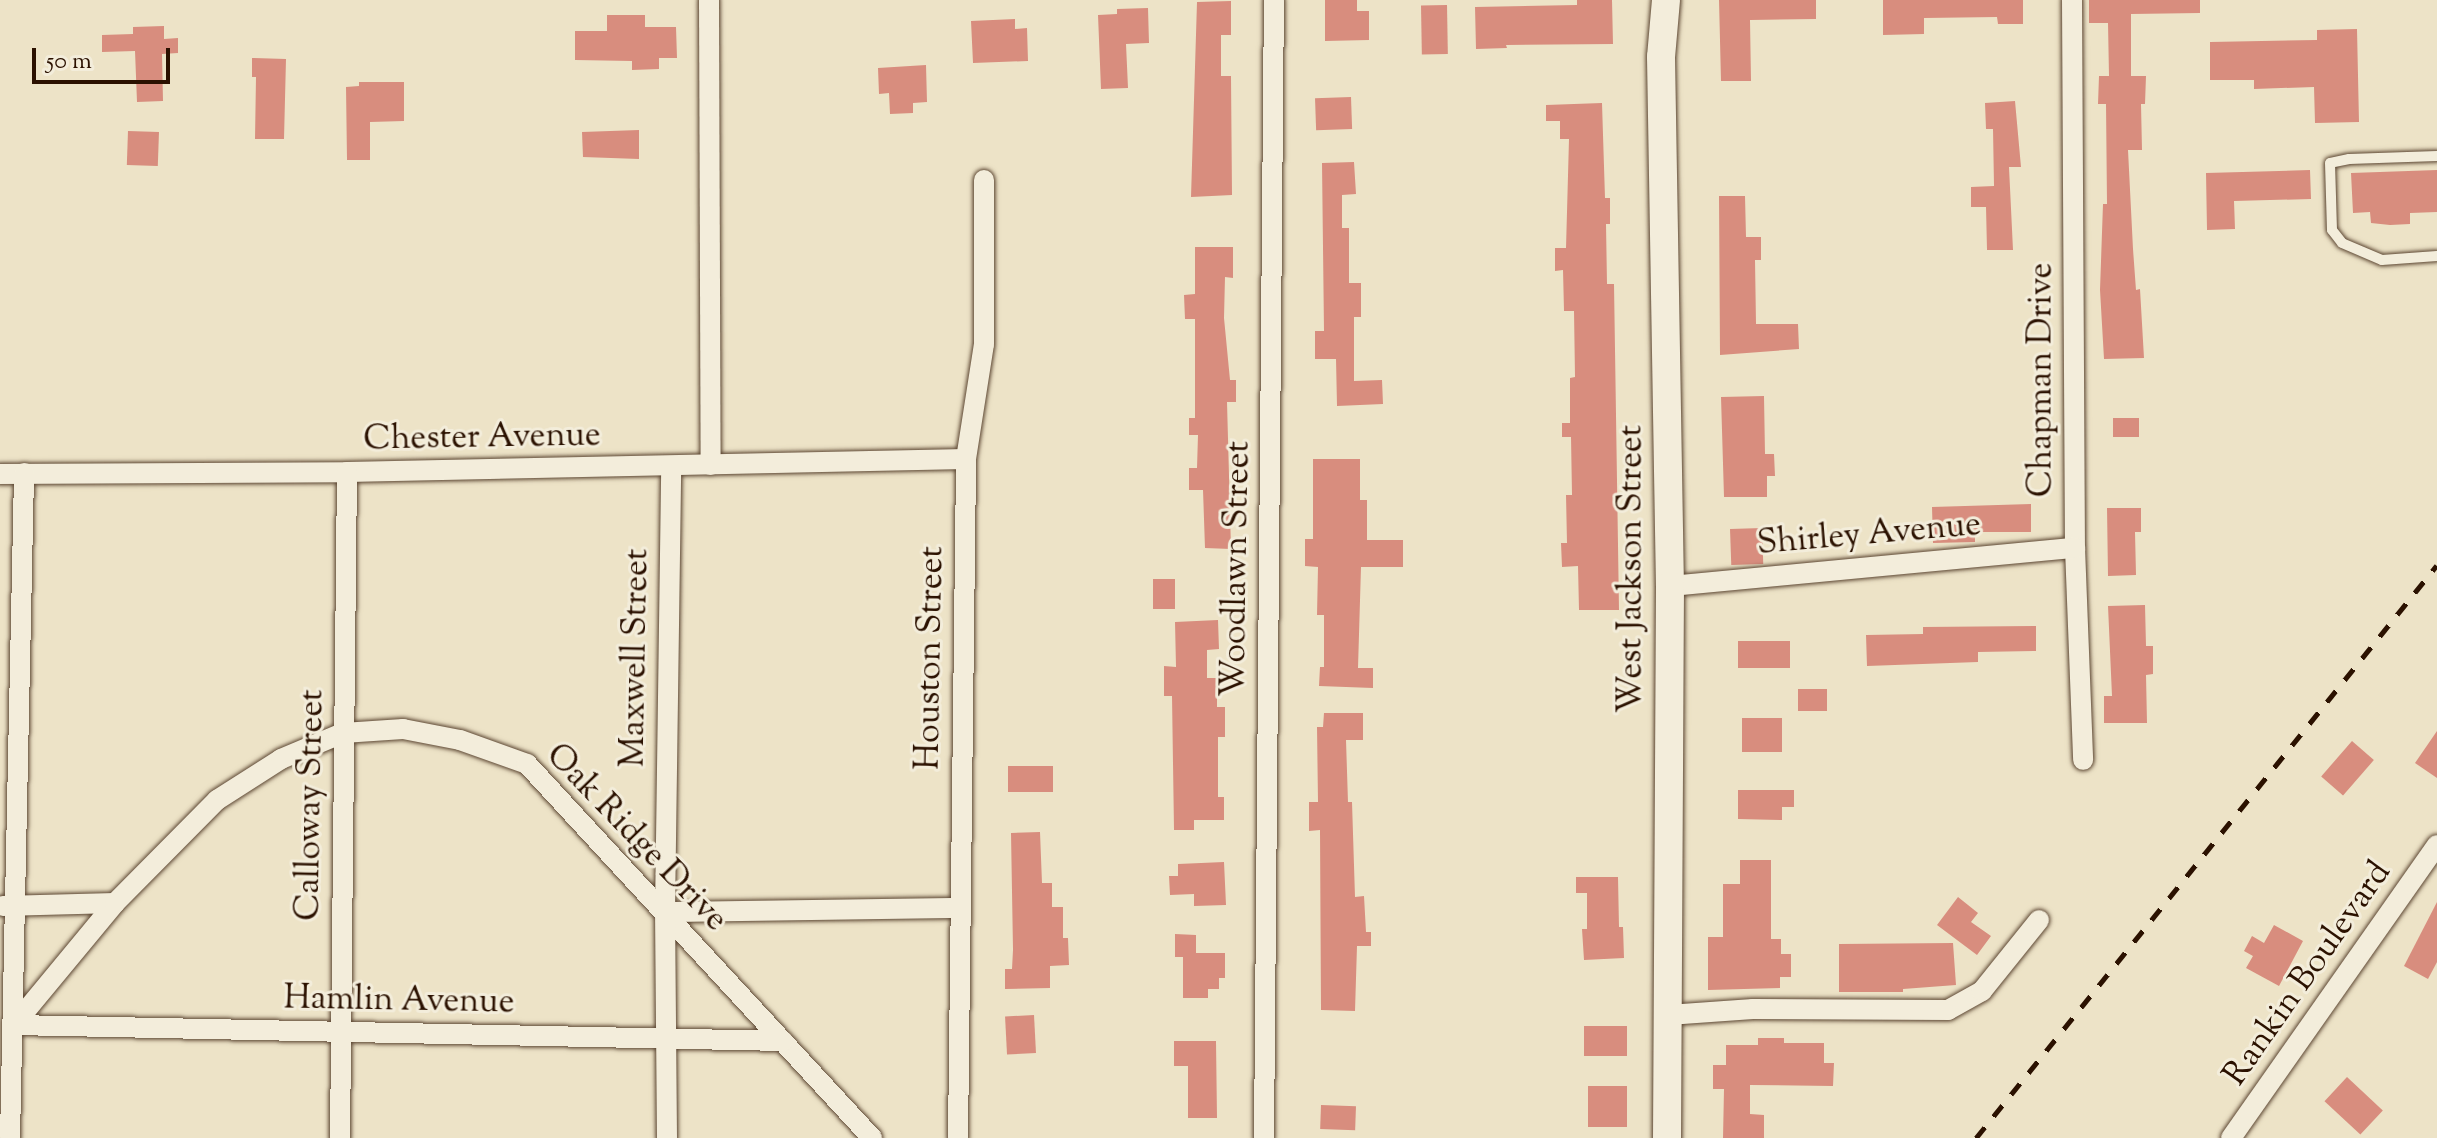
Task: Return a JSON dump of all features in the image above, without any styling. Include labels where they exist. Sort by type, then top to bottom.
[{"type":"street","points":[[709,0],[711,465]]},
{"type":"street","name":"Woodlawn Street","points":[[1264,1138],[1274,0]]},
{"type":"street","name":"West Jackson Street","points":[[1666,0],[1661,57],[1670,586],[1667,1138]]},
{"type":"street","name":"Chapman Drive","points":[[2072,0],[2075,548],[2083,760]]},
{"type":"street","name":"Houston Street","points":[[958,1138],[966,459],[984,344],[984,180]]},
{"type":"street","name":"Chester Avenue","points":[[0,474],[347,472],[966,459]]},
{"type":"street","name":"Maxwell Street","points":[[667,1138],[665,912],[671,466]]},
{"type":"street","name":"Calloway Street","points":[[340,1138],[347,472]]},
{"type":"street","points":[[10,1138],[14,1025],[7,906],[24,473]]},
{"type":"street","name":"Shirley Avenue","points":[[1670,586],[2075,548]]},
{"type":"street","name":"Oak Ridge Drive","points":[[14,1025],[115,903],[217,800],[281,759],[343,733],[403,729],[460,740],[527,764],[872,1138]]},
{"type":"street","name":"Rankin Boulevard","points":[[2231,1138],[2437,845]]},
{"type":"street","points":[[7,906],[115,903]]},
{"type":"street","points":[[665,912],[959,908]]},
{"type":"street","points":[[1668,1015],[1753,1009],[1948,1010],[1982,991],[2039,920]]},
{"type":"street","name":"Hamlin Avenue","points":[[14,1025],[783,1041]]},
{"type":"lane","points":[[2437,156],[2349,159],[2330,163],[2332,230],[2342,243],[2382,260],[2437,256]]},
{"type":"building","points":[[1325,0],[1357,0],[1357,11],[1369,11],[1369,40],[1325,41]]},
{"type":"building","points":[[1577,0],[1612,0],[1613,44],[1506,45],[1507,48],[1476,49],[1475,7],[1577,5]]},
{"type":"building","points":[[1719,0],[1816,0],[1816,19],[1750,20],[1751,81],[1721,81]]},
{"type":"building","points":[[1883,0],[2023,0],[2023,24],[1998,24],[1997,17],[1924,18],[1924,34],[1883,35]]},
{"type":"building","points":[[2089,0],[2200,0],[2200,13],[2131,14],[2131,76],[2146,76],[2145,104],[2141,104],[2142,150],[2128,150],[2136,290],[2140,289],[2144,358],[2104,359],[2100,290],[2103,204],[2107,204],[2106,104],[2098,104],[2099,76],[2109,76],[2108,23],[2089,23]]},
{"type":"building","points":[[1231,1],[1231,35],[1221,35],[1221,76],[1231,76],[1232,195],[1191,197],[1197,2]]},
{"type":"building","points":[[1421,5],[1447,5],[1448,54],[1422,54]]},
{"type":"building","points":[[1148,8],[1149,43],[1126,44],[1128,88],[1101,89],[1098,15],[1117,14],[1117,9]]},
{"type":"building","points":[[607,15],[645,15],[645,27],[676,27],[677,58],[659,58],[659,69],[632,70],[632,61],[575,60],[575,31],[607,31]]},
{"type":"building","points":[[1015,19],[1015,29],[1027,28],[1028,61],[973,63],[971,21]]},
{"type":"building","points":[[164,26],[164,39],[178,38],[178,53],[162,54],[163,101],[137,102],[135,51],[102,52],[102,35],[133,34],[133,27]]},
{"type":"building","points":[[2357,29],[2359,122],[2315,123],[2314,87],[2254,89],[2254,80],[2210,80],[2210,42],[2317,40],[2317,30]]},
{"type":"building","points":[[252,58],[286,59],[284,139],[255,139],[256,77],[252,77]]},
{"type":"building","points":[[926,65],[927,102],[913,103],[913,113],[890,114],[889,93],[879,94],[878,68]]},
{"type":"building","points":[[359,82],[404,82],[404,121],[370,122],[370,160],[347,160],[346,87],[359,86]]},
{"type":"building","points":[[1351,97],[1352,129],[1316,130],[1315,98]]},
{"type":"building","points":[[2015,101],[2021,167],[2009,167],[2013,250],[1987,250],[1986,207],[1971,207],[1971,187],[1994,186],[1993,129],[1986,129],[1985,103]]},
{"type":"building","points":[[1602,103],[1605,198],[1610,198],[1610,224],[1606,224],[1607,284],[1614,284],[1619,610],[1579,610],[1578,566],[1562,567],[1561,543],[1567,543],[1566,495],[1572,495],[1571,437],[1562,437],[1562,423],[1570,423],[1570,378],[1575,377],[1574,311],[1564,311],[1563,270],[1555,271],[1555,248],[1566,248],[1569,139],[1560,139],[1560,121],[1546,121],[1546,105]]},
{"type":"building","points":[[639,130],[639,159],[583,157],[582,132]]},
{"type":"building","points":[[128,131],[159,132],[158,166],[127,165]]},
{"type":"building","points":[[1354,162],[1356,194],[1342,195],[1342,228],[1349,228],[1349,283],[1361,283],[1361,317],[1354,317],[1354,381],[1382,380],[1383,404],[1337,406],[1336,359],[1315,359],[1315,331],[1324,331],[1322,163]]},
{"type":"building","points":[[2310,170],[2311,199],[2234,201],[2235,229],[2207,230],[2206,173]]},
{"type":"building","points":[[2437,170],[2437,212],[2410,213],[2410,224],[2390,225],[2371,223],[2370,212],[2353,213],[2351,173]]},
{"type":"building","points":[[1719,196],[1745,196],[1746,237],[1761,237],[1761,260],[1755,260],[1756,324],[1798,324],[1799,349],[1720,355]]},
{"type":"building","points":[[1195,247],[1233,247],[1233,278],[1225,277],[1224,318],[1230,380],[1236,380],[1236,402],[1227,402],[1231,549],[1205,548],[1203,490],[1189,490],[1189,468],[1197,468],[1198,435],[1189,435],[1189,418],[1195,418],[1195,319],[1185,319],[1184,295],[1195,294]]},
{"type":"building","points":[[1764,396],[1765,454],[1774,454],[1775,476],[1767,476],[1767,497],[1724,497],[1721,397]]},
{"type":"building","points":[[2113,418],[2139,418],[2139,437],[2113,437]]},
{"type":"building","points":[[1313,459],[1360,459],[1360,500],[1367,500],[1367,540],[1403,540],[1403,567],[1361,567],[1358,668],[1373,668],[1373,688],[1319,686],[1320,667],[1324,667],[1324,615],[1317,615],[1318,567],[1305,566],[1305,539],[1313,539]]},
{"type":"building","points":[[2031,504],[2031,532],[1975,532],[1975,542],[1933,543],[1932,507]]},
{"type":"building","points":[[2107,508],[2141,508],[2141,532],[2135,532],[2136,575],[2108,576]]},
{"type":"building","points":[[1762,528],[1763,564],[1731,565],[1730,529]]},
{"type":"building","points":[[1153,579],[1175,579],[1175,609],[1153,609]]},
{"type":"building","points":[[2145,605],[2146,646],[2153,646],[2153,674],[2146,675],[2147,723],[2104,723],[2104,696],[2112,696],[2108,606]]},
{"type":"building","points":[[1218,620],[1219,649],[1207,650],[1207,678],[1217,678],[1217,707],[1225,707],[1225,737],[1218,737],[1218,797],[1224,797],[1224,820],[1194,820],[1194,830],[1174,830],[1172,696],[1164,696],[1164,666],[1176,667],[1175,622]]},
{"type":"building","points":[[2036,626],[2036,651],[1978,652],[1978,662],[1867,666],[1866,635],[1923,634],[1923,627]]},
{"type":"building","points":[[1738,641],[1790,641],[1790,668],[1738,668]]},
{"type":"building","points":[[1798,689],[1827,689],[1827,711],[1798,711]]},
{"type":"building","points":[[1324,713],[1363,713],[1363,740],[1346,740],[1348,802],[1352,802],[1355,897],[1364,896],[1366,932],[1371,932],[1371,946],[1357,946],[1355,1011],[1321,1010],[1320,830],[1309,831],[1309,802],[1318,802],[1317,727],[1323,727]]},
{"type":"building","points":[[1742,718],[1782,718],[1782,752],[1742,752]]},
{"type":"building","points":[[2437,731],[2437,778],[2415,763]]},
{"type":"building","points":[[2352,741],[2374,760],[2343,795],[2321,776]]},
{"type":"building","points":[[1008,766],[1053,766],[1053,792],[1008,792]]},
{"type":"building","points":[[1738,790],[1794,790],[1794,807],[1782,807],[1782,820],[1738,819]]},
{"type":"building","points":[[1040,832],[1042,883],[1052,883],[1052,907],[1063,907],[1063,938],[1068,938],[1069,965],[1050,966],[1050,988],[1005,989],[1005,969],[1012,969],[1013,950],[1011,833]]},
{"type":"building","points":[[1740,860],[1771,860],[1771,939],[1781,939],[1781,954],[1791,954],[1791,977],[1780,977],[1780,988],[1708,990],[1708,937],[1723,937],[1723,884],[1740,884]]},
{"type":"building","points":[[1224,862],[1226,905],[1194,906],[1194,894],[1170,895],[1169,876],[1178,876],[1178,864]]},
{"type":"building","points":[[1576,877],[1618,877],[1619,927],[1623,927],[1624,958],[1584,960],[1582,929],[1587,929],[1587,893],[1576,893]]},
{"type":"building","points":[[1958,897],[1978,913],[1971,922],[1991,936],[1977,955],[1937,925]]},
{"type":"building","points":[[2437,902],[2437,962],[2428,979],[2404,966]]},
{"type":"building","points":[[2274,925],[2303,941],[2279,986],[2246,968],[2253,956],[2244,951],[2252,936],[2264,943]]},
{"type":"building","points":[[1175,934],[1196,935],[1196,953],[1225,953],[1225,978],[1219,978],[1219,989],[1208,989],[1208,998],[1183,998],[1183,957],[1175,957]]},
{"type":"building","points":[[1953,943],[1956,985],[1903,989],[1903,992],[1839,992],[1839,944]]},
{"type":"building","points":[[1034,1015],[1036,1053],[1007,1054],[1005,1017]]},
{"type":"building","points":[[1584,1026],[1627,1026],[1627,1056],[1584,1056]]},
{"type":"building","points":[[1758,1038],[1784,1038],[1784,1043],[1824,1043],[1824,1063],[1834,1063],[1833,1086],[1750,1085],[1750,1114],[1764,1115],[1764,1138],[1723,1138],[1724,1089],[1713,1089],[1713,1065],[1726,1065],[1726,1045],[1758,1045]]},
{"type":"building","points":[[1174,1041],[1216,1041],[1217,1118],[1188,1118],[1188,1066],[1174,1066]]},
{"type":"building","points":[[2347,1077],[2383,1110],[2360,1135],[2324,1101]]},
{"type":"building","points":[[1588,1086],[1627,1086],[1627,1127],[1588,1127]]},
{"type":"building","points":[[1321,1105],[1356,1106],[1355,1130],[1320,1129]]},
{"type":"railway","points":[[1976,1138],[2437,565]]}]
